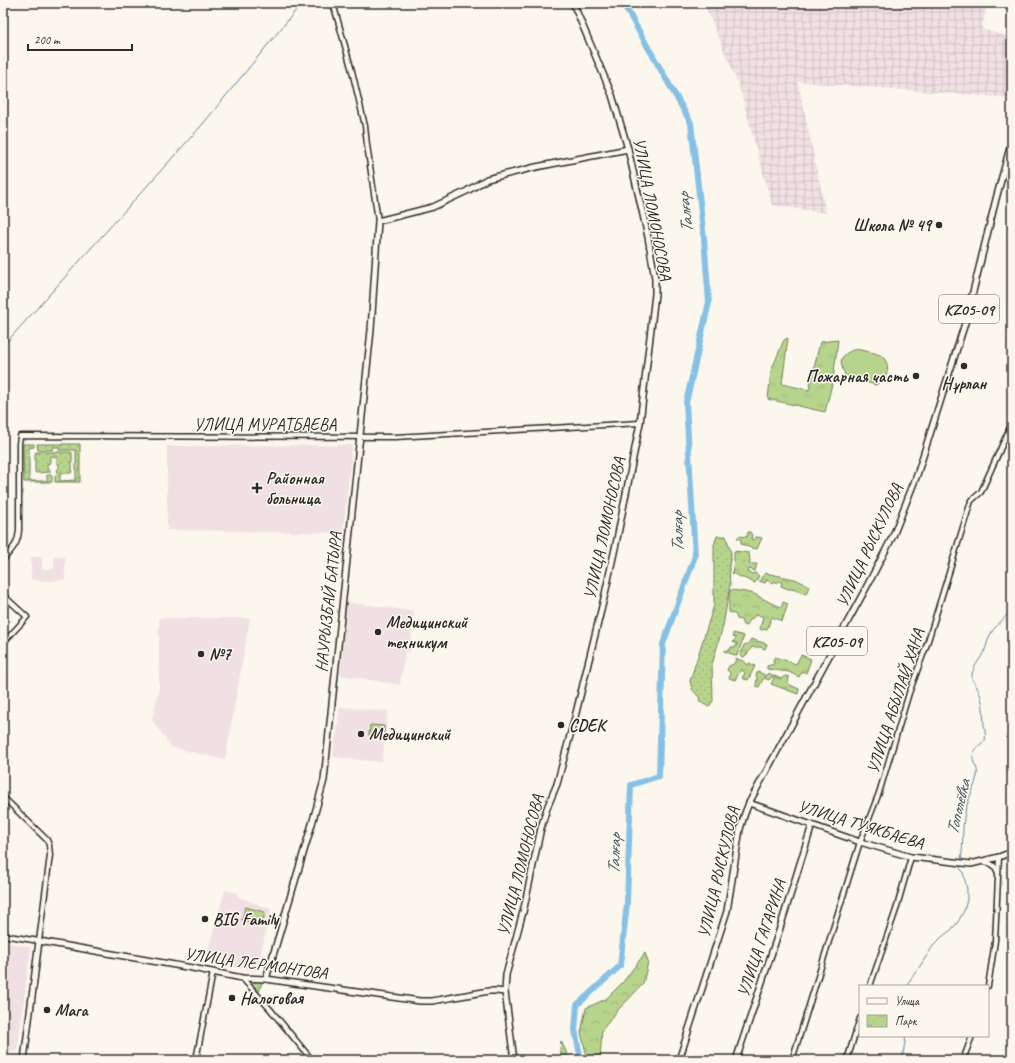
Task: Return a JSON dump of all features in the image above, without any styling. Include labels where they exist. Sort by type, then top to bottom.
[{"type":"main road","name":"УЛИЦА ЛОМОНОСОВА","points":[[514,1060],[505,992],[506,975],[524,908],[540,828],[556,784],[576,717],[617,539],[640,423],[655,294],[655,278],[648,238],[628,149],[612,95],[573,3]]},
{"type":"main road","name":"УЛИЦА РЫСКУЛОВА","points":[[679,1060],[727,911],[740,829],[745,813],[893,536],[919,467],[966,320],[1012,140]]},
{"type":"main road","points":[[378,221],[433,207],[467,191],[486,179],[536,167],[628,149]]},
{"type":"main road","name":"НАУРЫЗБАЙ БАТЫРА","points":[[266,979],[324,780],[371,330],[378,221]]},
{"type":"main road","name":"УЛИЦА ТУЯКБАЕВА","points":[[749,804],[860,842],[911,857],[971,864],[999,858],[1012,852]]},
{"type":"main road","name":"УЛИЦА ГАГАРИНА","points":[[736,1060],[780,928],[812,825]]},
{"type":"main road","points":[[24,1060],[39,942]]},
{"type":"main road","name":"УЛИЦА ЛЕРМОНТОВА","points":[[39,942],[242,978],[266,979],[420,1001],[432,1001],[489,991],[505,992]]},
{"type":"street","points":[[333,3],[352,71],[365,126],[378,221]]},
{"type":"street","name":"УЛИЦА МУРАТБАЕВА","points":[[3,560],[16,545],[18,539],[20,436],[360,438],[432,436],[640,423]]},
{"type":"street","name":"УЛИЦА АБЫЛАЙ ХАНА","points":[[792,1060],[860,842],[879,793],[909,693],[929,637],[971,501],[981,492],[1012,423]]},
{"type":"street","points":[[3,595],[27,617],[3,643]]},
{"type":"street","points":[[3,797],[47,840],[49,845],[50,862],[39,942]]},
{"type":"street","points":[[870,985],[896,910],[911,857]]},
{"type":"street","points":[[988,985],[995,940],[999,858]]},
{"type":"street","points":[[983,862],[994,865],[998,874]]},
{"type":"street","name":"УЛИЦА ЛЕРМОНТОВА","points":[[3,935],[39,942]]},
{"type":"street","points":[[196,1060],[213,972]]},
{"type":"street","points":[[242,978],[312,1060]]},
{"type":"street","points":[[847,1060],[859,1021]]},
{"type":"street","points":[[963,1060],[972,1037]]},
{"type":"shaded area","points":[[704,3],[987,3],[982,29],[1012,38],[1012,98],[798,82],[826,213],[772,205],[740,89]]},
{"type":"shaded area","name":"Районная больница","points":[[352,445],[343,533],[167,530],[167,446]]},
{"type":"shaded area","points":[[31,557],[42,557],[42,569],[54,569],[54,557],[65,557],[65,580],[31,580]]},
{"type":"shaded area","name":"Медицинский техникум","points":[[346,602],[414,611],[410,652],[405,652],[400,685],[340,675]]},
{"type":"shaded area","name":"№7","points":[[159,618],[250,618],[225,760],[171,747],[152,720],[159,689]]},
{"type":"shaded area","name":"Медицинский","points":[[340,707],[388,711],[382,762],[333,757]]},
{"type":"shaded area","points":[[225,890],[238,893],[238,897],[271,909],[257,971],[205,961]]},
{"type":"shaded area","points":[[3,942],[31,947],[17,1052],[3,1051]]},
{"type":"green space","points":[[788,338],[782,384],[809,390],[820,342],[838,340],[833,380],[825,412],[768,399],[771,371],[784,340]]},
{"type":"green space","points":[[856,349],[878,354],[883,357],[887,363],[887,373],[876,385],[846,377],[841,363],[843,357],[850,351]]},
{"type":"green space","points":[[23,444],[34,444],[34,447],[29,448],[29,481],[47,481],[47,475],[52,475],[52,482],[24,482]]},
{"type":"green space","points":[[37,444],[80,444],[80,482],[55,482],[55,475],[60,475],[60,481],[76,480],[76,450],[59,450],[59,447],[53,447],[53,450],[38,450]]},
{"type":"green space","points":[[36,452],[71,452],[72,472],[58,473],[57,470],[59,468],[59,464],[57,463],[57,457],[50,456],[50,463],[47,464],[47,468],[50,472],[36,473]]},
{"type":"green space","points":[[748,532],[752,535],[751,539],[754,540],[756,537],[762,538],[757,549],[741,544],[741,540],[737,538],[739,536],[747,537]]},
{"type":"green space","points":[[717,536],[726,536],[731,553],[729,567],[730,585],[723,626],[712,665],[713,701],[709,707],[700,702],[699,697],[692,689],[690,681],[714,605],[714,545]]},
{"type":"green space","points":[[734,551],[749,553],[749,564],[757,564],[755,571],[749,569],[748,572],[753,574],[755,573],[759,576],[755,583],[732,573]]},
{"type":"green space","points":[[765,573],[795,579],[809,586],[806,594],[781,586],[782,583],[779,581],[777,583],[775,581],[772,584],[767,580],[765,583],[759,581]]},
{"type":"green space","points":[[730,590],[751,593],[781,607],[783,602],[788,604],[782,621],[772,617],[767,629],[761,630],[760,628],[763,617],[757,614],[746,626],[743,625],[741,620],[737,619],[736,615],[729,612]]},
{"type":"green space","points":[[733,633],[744,636],[737,656],[724,651],[730,650],[731,647],[736,647],[737,644],[733,642],[736,638],[733,637]]},
{"type":"green space","points":[[751,639],[767,644],[765,649],[760,647],[752,647],[744,657],[740,656],[744,645],[748,644]]},
{"type":"green space","points":[[801,655],[811,659],[806,673],[802,671],[799,677],[789,672],[767,669],[767,666],[774,664],[773,660],[775,657],[796,664]]},
{"type":"green space","points":[[736,659],[744,661],[747,666],[749,663],[755,666],[748,680],[742,678],[745,673],[741,669],[735,680],[729,678],[730,673],[727,670],[729,666],[734,664]]},
{"type":"green space","points":[[758,672],[765,675],[759,687],[756,686],[756,675]]},
{"type":"green space","points":[[768,673],[781,679],[785,676],[789,677],[788,683],[799,689],[798,694],[771,684],[774,678],[771,677],[769,680],[764,678]]},
{"type":"green space","points":[[370,725],[384,726],[384,736],[369,735]]},
{"type":"green space","points":[[245,907],[265,912],[262,925],[242,920]]},
{"type":"green space","points":[[645,953],[648,962],[643,984],[617,1011],[602,1030],[600,1060],[588,1060],[581,1033],[586,1008],[606,999],[623,982]]},
{"type":"green space","points":[[249,980],[262,982],[259,992]]},
{"type":"green space","points":[[561,1041],[570,1060],[562,1060],[560,1049]]},
{"type":"waterway","points":[[3,346],[202,125],[302,3]]},
{"type":"waterway","name":"Талғар","points":[[581,1060],[575,1030],[577,1005],[620,966],[627,903],[631,785],[659,776],[663,644],[695,556],[686,403],[709,302],[704,239],[691,123],[623,3]]},
{"type":"waterway","name":"Тополёвка","points":[[961,861],[964,815],[975,784],[977,773],[973,755],[977,748],[985,741],[982,700],[972,678],[972,674],[985,650],[991,633],[1008,614],[1012,606]]},
{"type":"waterway","name":"Тополёвка","points":[[908,985],[933,946],[951,930],[958,922],[964,911],[967,900],[967,889],[963,872],[960,868],[961,864]]},
{"type":"waterway","name":"Тополёвка","points":[[902,1060],[906,1037]]},
{"type":"place","name":"Школа № 49","points":[[939,225]]},
{"type":"place","name":"Нұрлан","points":[[964,366]]},
{"type":"place","name":"Пожарная часть","points":[[916,376]]},
{"type":"place","name":"Районная больница","points":[[257,488]]},
{"type":"place","name":"Медицинский техникум","points":[[378,632]]},
{"type":"place","name":"№7","points":[[201,654]]},
{"type":"place","name":"CDEK","points":[[561,725]]},
{"type":"place","name":"Медицинский","points":[[361,734]]},
{"type":"place","name":"BIG Family","points":[[205,919]]},
{"type":"place","name":"Налоговая","points":[[232,998]]},
{"type":"place","name":"Мага","points":[[47,1010]]}]
